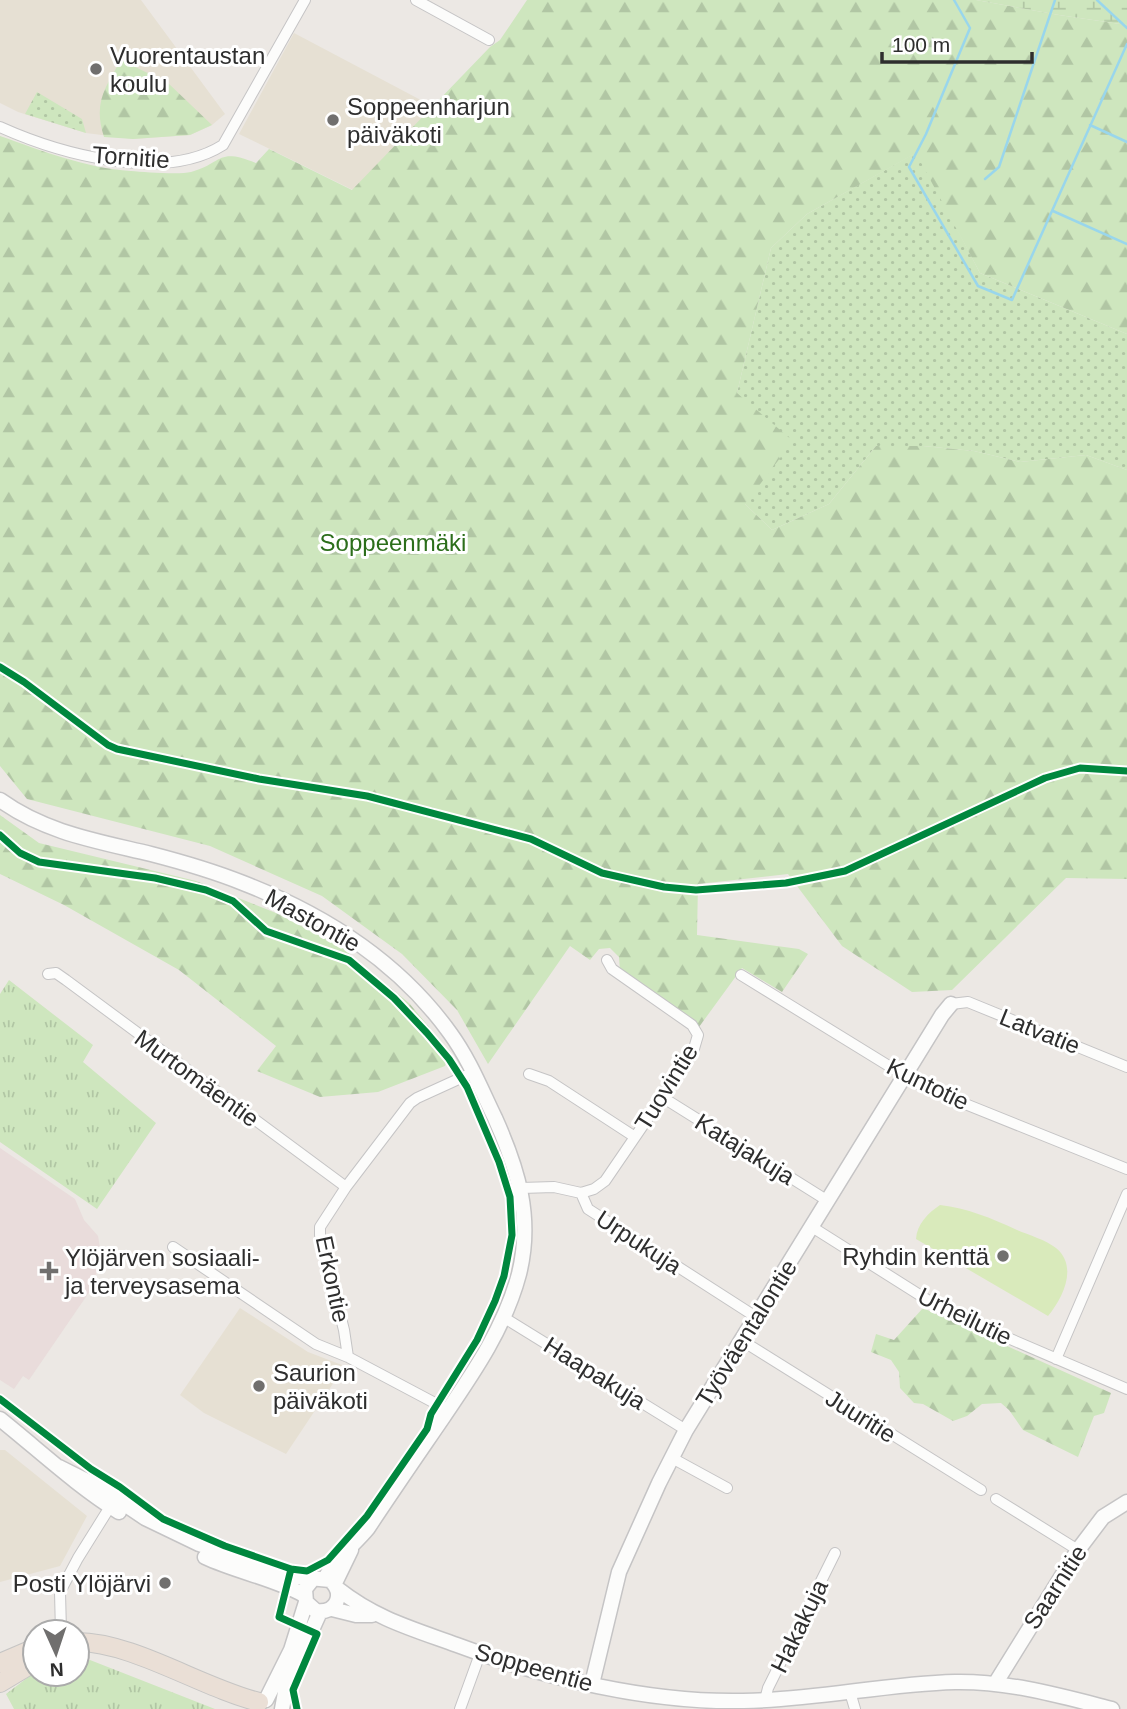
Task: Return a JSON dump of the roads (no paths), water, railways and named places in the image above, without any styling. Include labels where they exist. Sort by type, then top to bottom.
[{"type":"highway","points":[[91,1644],[107,1646],[258,1704]]},
{"type":"highway","points":[[0,1663],[21,1654]]},
{"type":"highway","points":[[91,1654],[112,1656],[238,1709]]},
{"type":"highway","points":[[0,1683],[21,1670]]},
{"type":"main road","name":"Mastontie","points":[[0,800],[51,829],[188,864],[242,883],[298,907],[340,931],[381,961],[422,1000],[452,1035],[474,1072],[506,1143],[521,1188],[525,1213],[524,1247],[519,1274],[503,1317],[482,1358],[448,1410],[328,1582]]},
{"type":"main road","name":"Työväentalontie","points":[[592,1684],[619,1572],[671,1458],[741,1340],[951,1004]]},
{"type":"main road","points":[[0,1419],[142,1526],[216,1562],[286,1585],[305,1599],[312,1609],[326,1610]]},
{"type":"main road","name":"Saarnitie","points":[[995,1684],[1078,1550],[1103,1517],[1127,1502]]},
{"type":"main road","points":[[113,1503],[220,1553],[289,1576],[328,1582]]},
{"type":"main road","points":[[258,1704],[291,1650],[305,1599],[305,1589],[328,1582]]},
{"type":"main road","points":[[281,1709],[286,1687],[326,1610],[338,1600],[328,1582]]},
{"type":"main road","name":"Soppeentie","points":[[328,1582],[377,1616],[480,1654],[592,1684],[740,1705],[765,1700],[806,1698],[944,1682],[995,1684],[1024,1688],[1112,1709]]},
{"type":"main road","name":"Soppeentie","points":[[326,1610],[377,1616]]},
{"type":"main road","points":[[258,1704],[275,1703],[281,1709]]},
{"type":"street","name":"Tornitie","points":[[0,127],[58,148],[119,161],[171,162],[204,156],[223,145],[304,0]]},
{"type":"street","points":[[416,0],[489,40]]},
{"type":"street","name":"Tuovintie","points":[[581,1193],[594,1189],[605,1181],[693,1052],[698,1035],[692,1025],[612,969],[607,960]]},
{"type":"street","name":"Murtomäentie","points":[[48,974],[56,973],[66,980],[346,1187]]},
{"type":"street","name":"Kuntotie","points":[[741,975],[923,1087],[1127,1169]]},
{"type":"street","name":"Latvatie","points":[[951,1004],[968,1002],[1127,1066]]},
{"type":"street","name":"Erkontie","points":[[448,1410],[348,1357],[344,1330],[320,1235],[323,1221],[346,1187],[411,1103],[474,1072]]},
{"type":"street","points":[[529,1074],[550,1081],[635,1137]]},
{"type":"street","name":"Katajakuja","points":[[662,1097],[828,1201]]},
{"type":"street","name":"Urpukuja","points":[[521,1188],[554,1187],[581,1193],[588,1209],[756,1317]]},
{"type":"street","points":[[1056,1359],[1127,1194]]},
{"type":"street","name":"Urheilutie","points":[[811,1227],[945,1311],[1127,1389]]},
{"type":"street","points":[[173,1247],[316,1344],[348,1357]]},
{"type":"street","name":"Haapakuja","points":[[503,1317],[686,1430]]},
{"type":"street","name":"Juuritie","points":[[741,1340],[981,1490]]},
{"type":"street","points":[[671,1458],[727,1488]]},
{"type":"street","points":[[996,1499],[1078,1550]]},
{"type":"street","points":[[61,1618],[60,1592],[113,1503]]},
{"type":"street","name":"Hakakuja","points":[[765,1700],[768,1688],[835,1553]]},
{"type":"street","points":[[460,1709],[480,1654]]},
{"type":"street","points":[[850,1692],[855,1709]]},
{"type":"waterway","points":[[954,0],[970,28],[926,134],[909,167],[978,286],[1012,300],[1127,44]]},
{"type":"waterway","points":[[985,179],[999,167],[1055,0]]},
{"type":"waterway","points":[[1097,0],[1127,28]]},
{"type":"waterway","points":[[1090,125],[1127,142]]},
{"type":"waterway","points":[[1053,211],[1127,244]]},
{"type":"place","name":"Vuorentaustan koulu","points":[[96,69]]},
{"type":"place","name":"Soppeenharjun päiväkoti","points":[[333,120]]},
{"type":"place","name":"Ryhdin kenttä","points":[[1003,1256]]},
{"type":"place","name":"Ylöjärven sosiaali- ja terveysasema","points":[[49,1271]]},
{"type":"place","name":"Saurion päiväkoti","points":[[259,1386]]},
{"type":"place","name":"Posti Ylöjärvi","points":[[165,1583]]},
{"type":"park label","name":"Soppeenmäki","points":[[393,542]]}]
